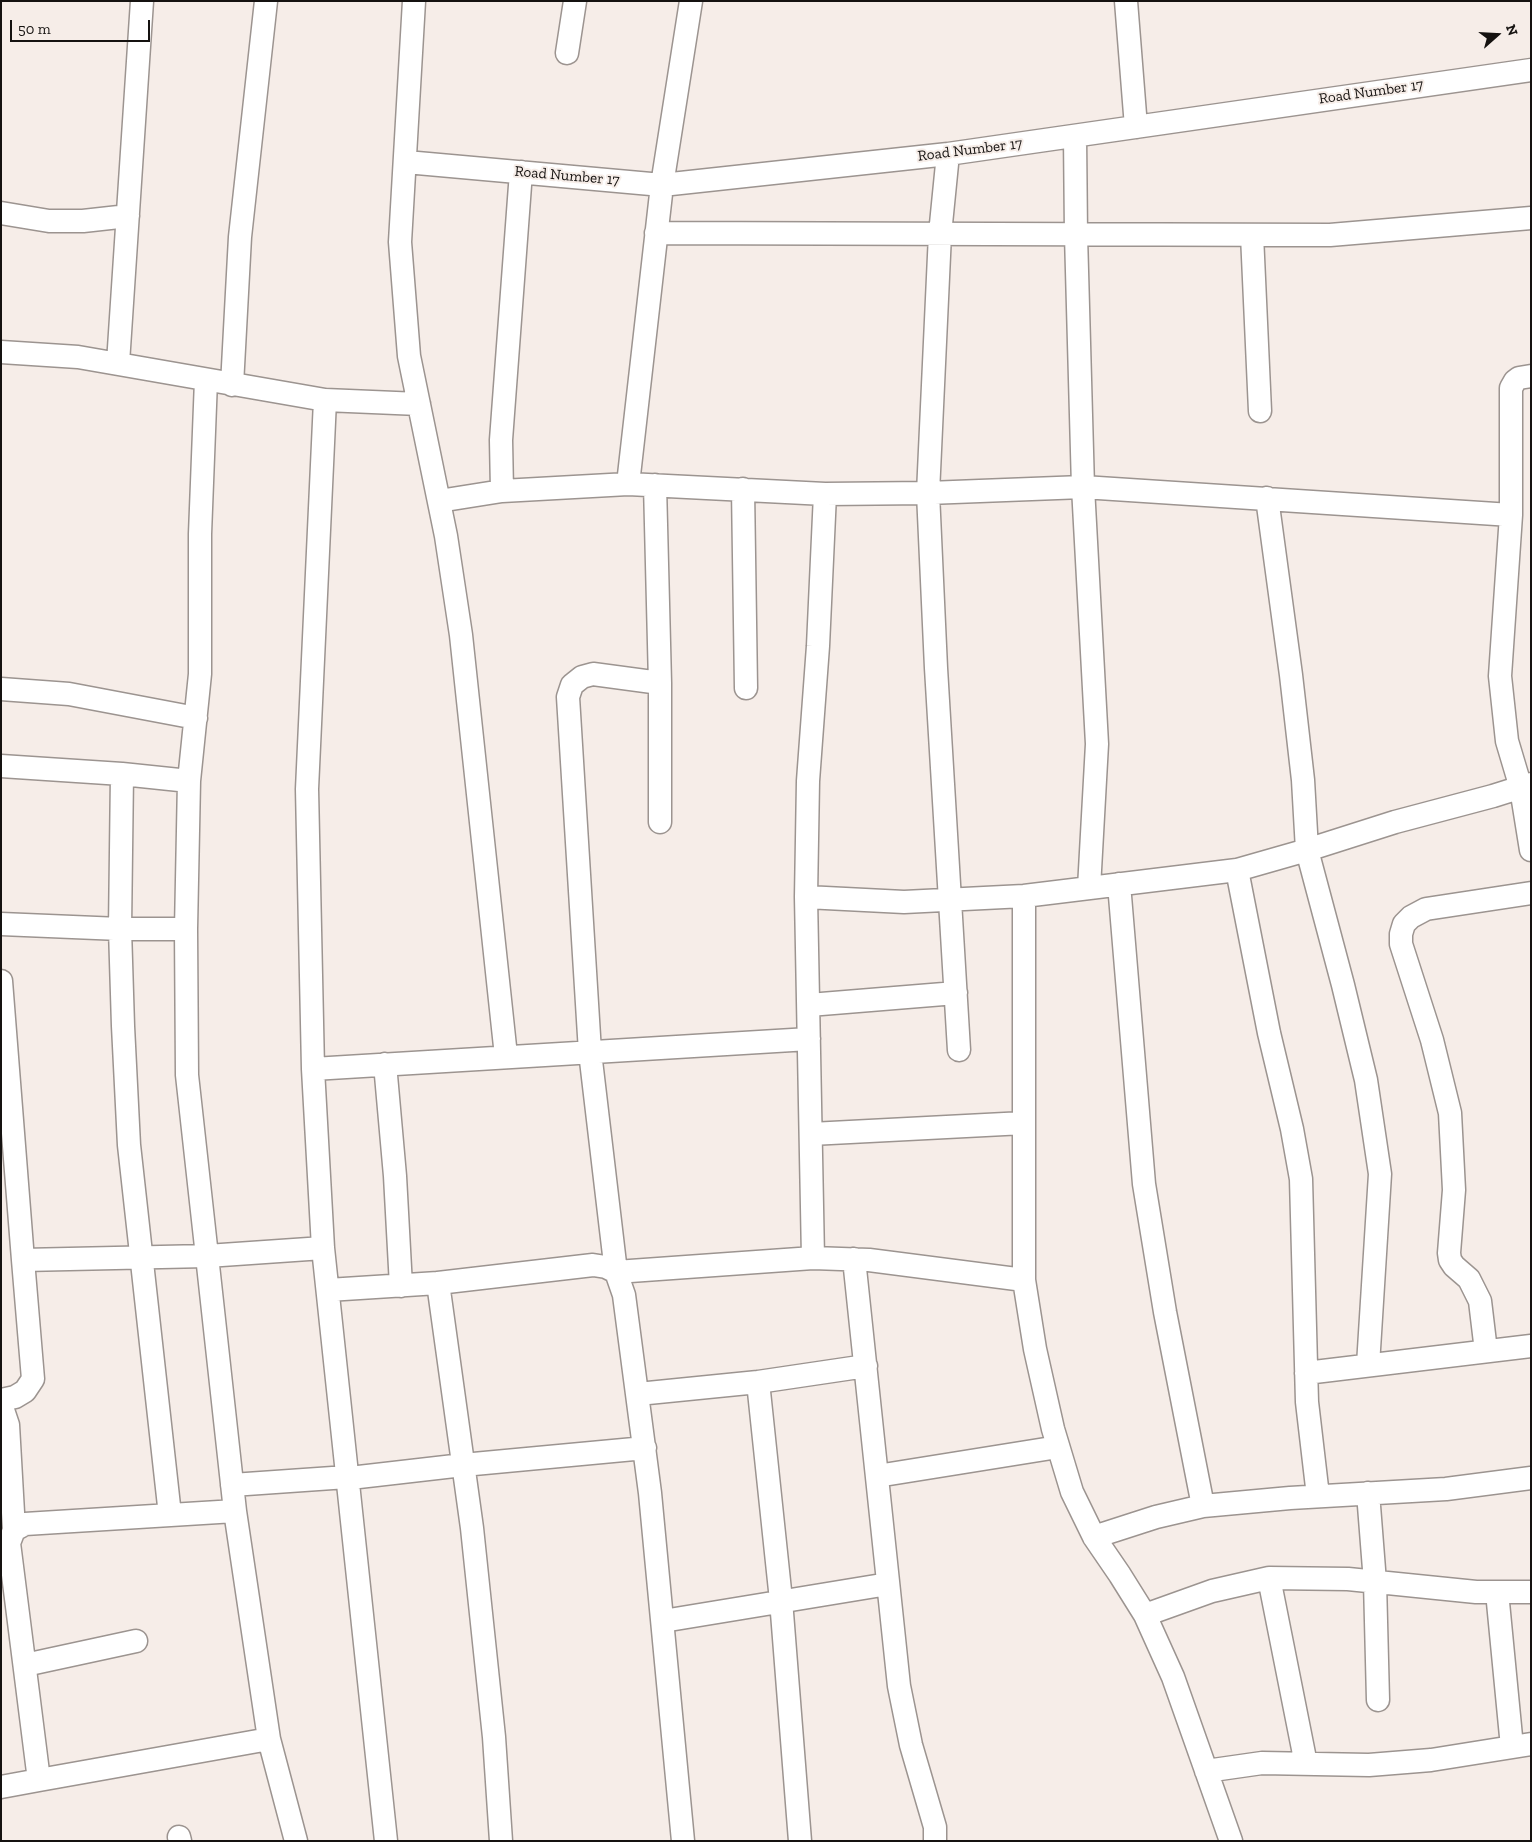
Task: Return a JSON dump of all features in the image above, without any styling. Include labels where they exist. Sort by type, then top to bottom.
[{"type":"street","points":[[118,363],[142,1]]},
{"type":"street","points":[[232,385],[240,237],[266,1]]},
{"type":"street","points":[[414,1],[400,242],[408,356],[446,536],[461,634],[506,1056]]},
{"type":"street","points":[[567,53],[574,1]]},
{"type":"street","points":[[628,484],[662,184],[692,1]]},
{"type":"street","points":[[1126,1],[1136,127]]},
{"type":"street","name":"Road Number 17","points":[[406,162],[662,184],[948,154],[1531,70]]},
{"type":"street","points":[[1075,136],[1083,487],[1097,744],[1089,888]]},
{"type":"street","points":[[948,154],[940,234],[928,493],[936,668],[959,1050]]},
{"type":"street","points":[[502,491],[501,440],[521,172]]},
{"type":"street","points":[[1,213],[49,221],[83,221],[128,216]]},
{"type":"street","points":[[656,233],[1330,235],[1531,218]]},
{"type":"street","points":[[1252,235],[1260,412]]},
{"type":"street","points":[[1,352],[78,357],[325,400],[418,404]]},
{"type":"street","points":[[1531,376],[1518,378],[1511,388],[1521,444],[1510,515],[1500,676],[1507,741],[1526,786],[1531,850]]},
{"type":"street","points":[[206,380],[200,534],[200,674],[189,781],[186,929],[187,1075],[232,1485],[269,1739],[296,1841]]},
{"type":"street","points":[[325,400],[306,789],[313,1068],[323,1248],[386,1841]]},
{"type":"street","points":[[439,501],[502,491],[628,484],[824,494],[928,493],[1083,487],[1510,515]]},
{"type":"street","points":[[655,485],[660,683],[660,822]]},
{"type":"street","points":[[742,489],[746,688]]},
{"type":"street","points":[[814,1258],[806,897],[808,781],[818,646],[824,494]]},
{"type":"street","points":[[1267,498],[1302,771],[1307,850],[1344,985],[1366,1080],[1380,1174],[1368,1365]]},
{"type":"street","points":[[660,683],[593,674],[582,677],[572,685],[568,697],[590,1052],[616,1272],[624,1295],[645,1448],[683,1841]]},
{"type":"street","points":[[1,689],[68,694],[196,718]]},
{"type":"street","points":[[1,766],[122,774],[189,781]]},
{"type":"street","points":[[122,774],[120,929],[129,1146],[170,1515]]},
{"type":"street","points":[[806,897],[904,902],[951,901],[1024,896],[1237,870],[1395,822],[1526,786]]},
{"type":"street","points":[[1237,870],[1269,1033],[1292,1129],[1301,1179],[1307,1402],[1318,1496]]},
{"type":"street","points":[[1119,884],[1144,1184],[1165,1312],[1203,1506]]},
{"type":"street","points":[[1486,1351],[1480,1301],[1469,1279],[1450,1260],[1454,1190],[1450,1113],[1432,1040],[1402,944],[1401,934],[1404,924],[1411,917],[1426,909],[1531,893]]},
{"type":"street","points":[[1024,896],[1024,1280],[1035,1349],[1058,1447],[1072,1492],[1094,1537],[1145,1616],[1173,1677],[1231,1841]]},
{"type":"street","points":[[1,924],[120,929],[186,929]]},
{"type":"street","points":[[1,981],[33,1379],[25,1391],[1,1402],[8,1425],[14,1530],[9,1543],[38,1780]]},
{"type":"street","points":[[808,1005],[956,992]]},
{"type":"street","points":[[313,1068],[809,1039]]},
{"type":"street","points":[[385,1064],[396,1176],[401,1286]]},
{"type":"street","points":[[811,1134],[1024,1123]]},
{"type":"street","points":[[23,1260],[207,1256],[323,1248]]},
{"type":"street","points":[[328,1290],[438,1283],[593,1265],[606,1267],[616,1272],[814,1258],[854,1259],[1024,1280]]},
{"type":"street","points":[[854,1259],[899,1686],[911,1745],[935,1827],[935,1841]]},
{"type":"street","points":[[438,1283],[472,1528],[494,1738],[501,1841]]},
{"type":"street","points":[[1306,1372],[1531,1346]]},
{"type":"street","points":[[638,1394],[758,1382],[866,1366]]},
{"type":"street","points":[[758,1382],[781,1600],[800,1841]]},
{"type":"street","points":[[877,1476],[1058,1447]]},
{"type":"street","points":[[232,1485],[347,1476],[350,1478],[463,1465],[645,1448]]},
{"type":"street","points":[[1094,1537],[1156,1517],[1203,1506],[1318,1496],[1446,1489],[1531,1478]]},
{"type":"street","points":[[1368,1493],[1375,1582],[1378,1700]]},
{"type":"street","points":[[14,1530],[25,1524],[236,1511]]},
{"type":"street","points":[[1145,1616],[1212,1591],[1268,1578],[1348,1579],[1476,1592],[1531,1592]]},
{"type":"street","points":[[1268,1578],[1306,1764]]},
{"type":"street","points":[[663,1621],[781,1600],[888,1584]]},
{"type":"street","points":[[1206,1771],[1262,1764],[1369,1765],[1431,1760],[1521,1745],[1497,1592]]},
{"type":"street","points":[[25,1665],[136,1641]]},
{"type":"street","points":[[1,1787],[269,1739]]}]
